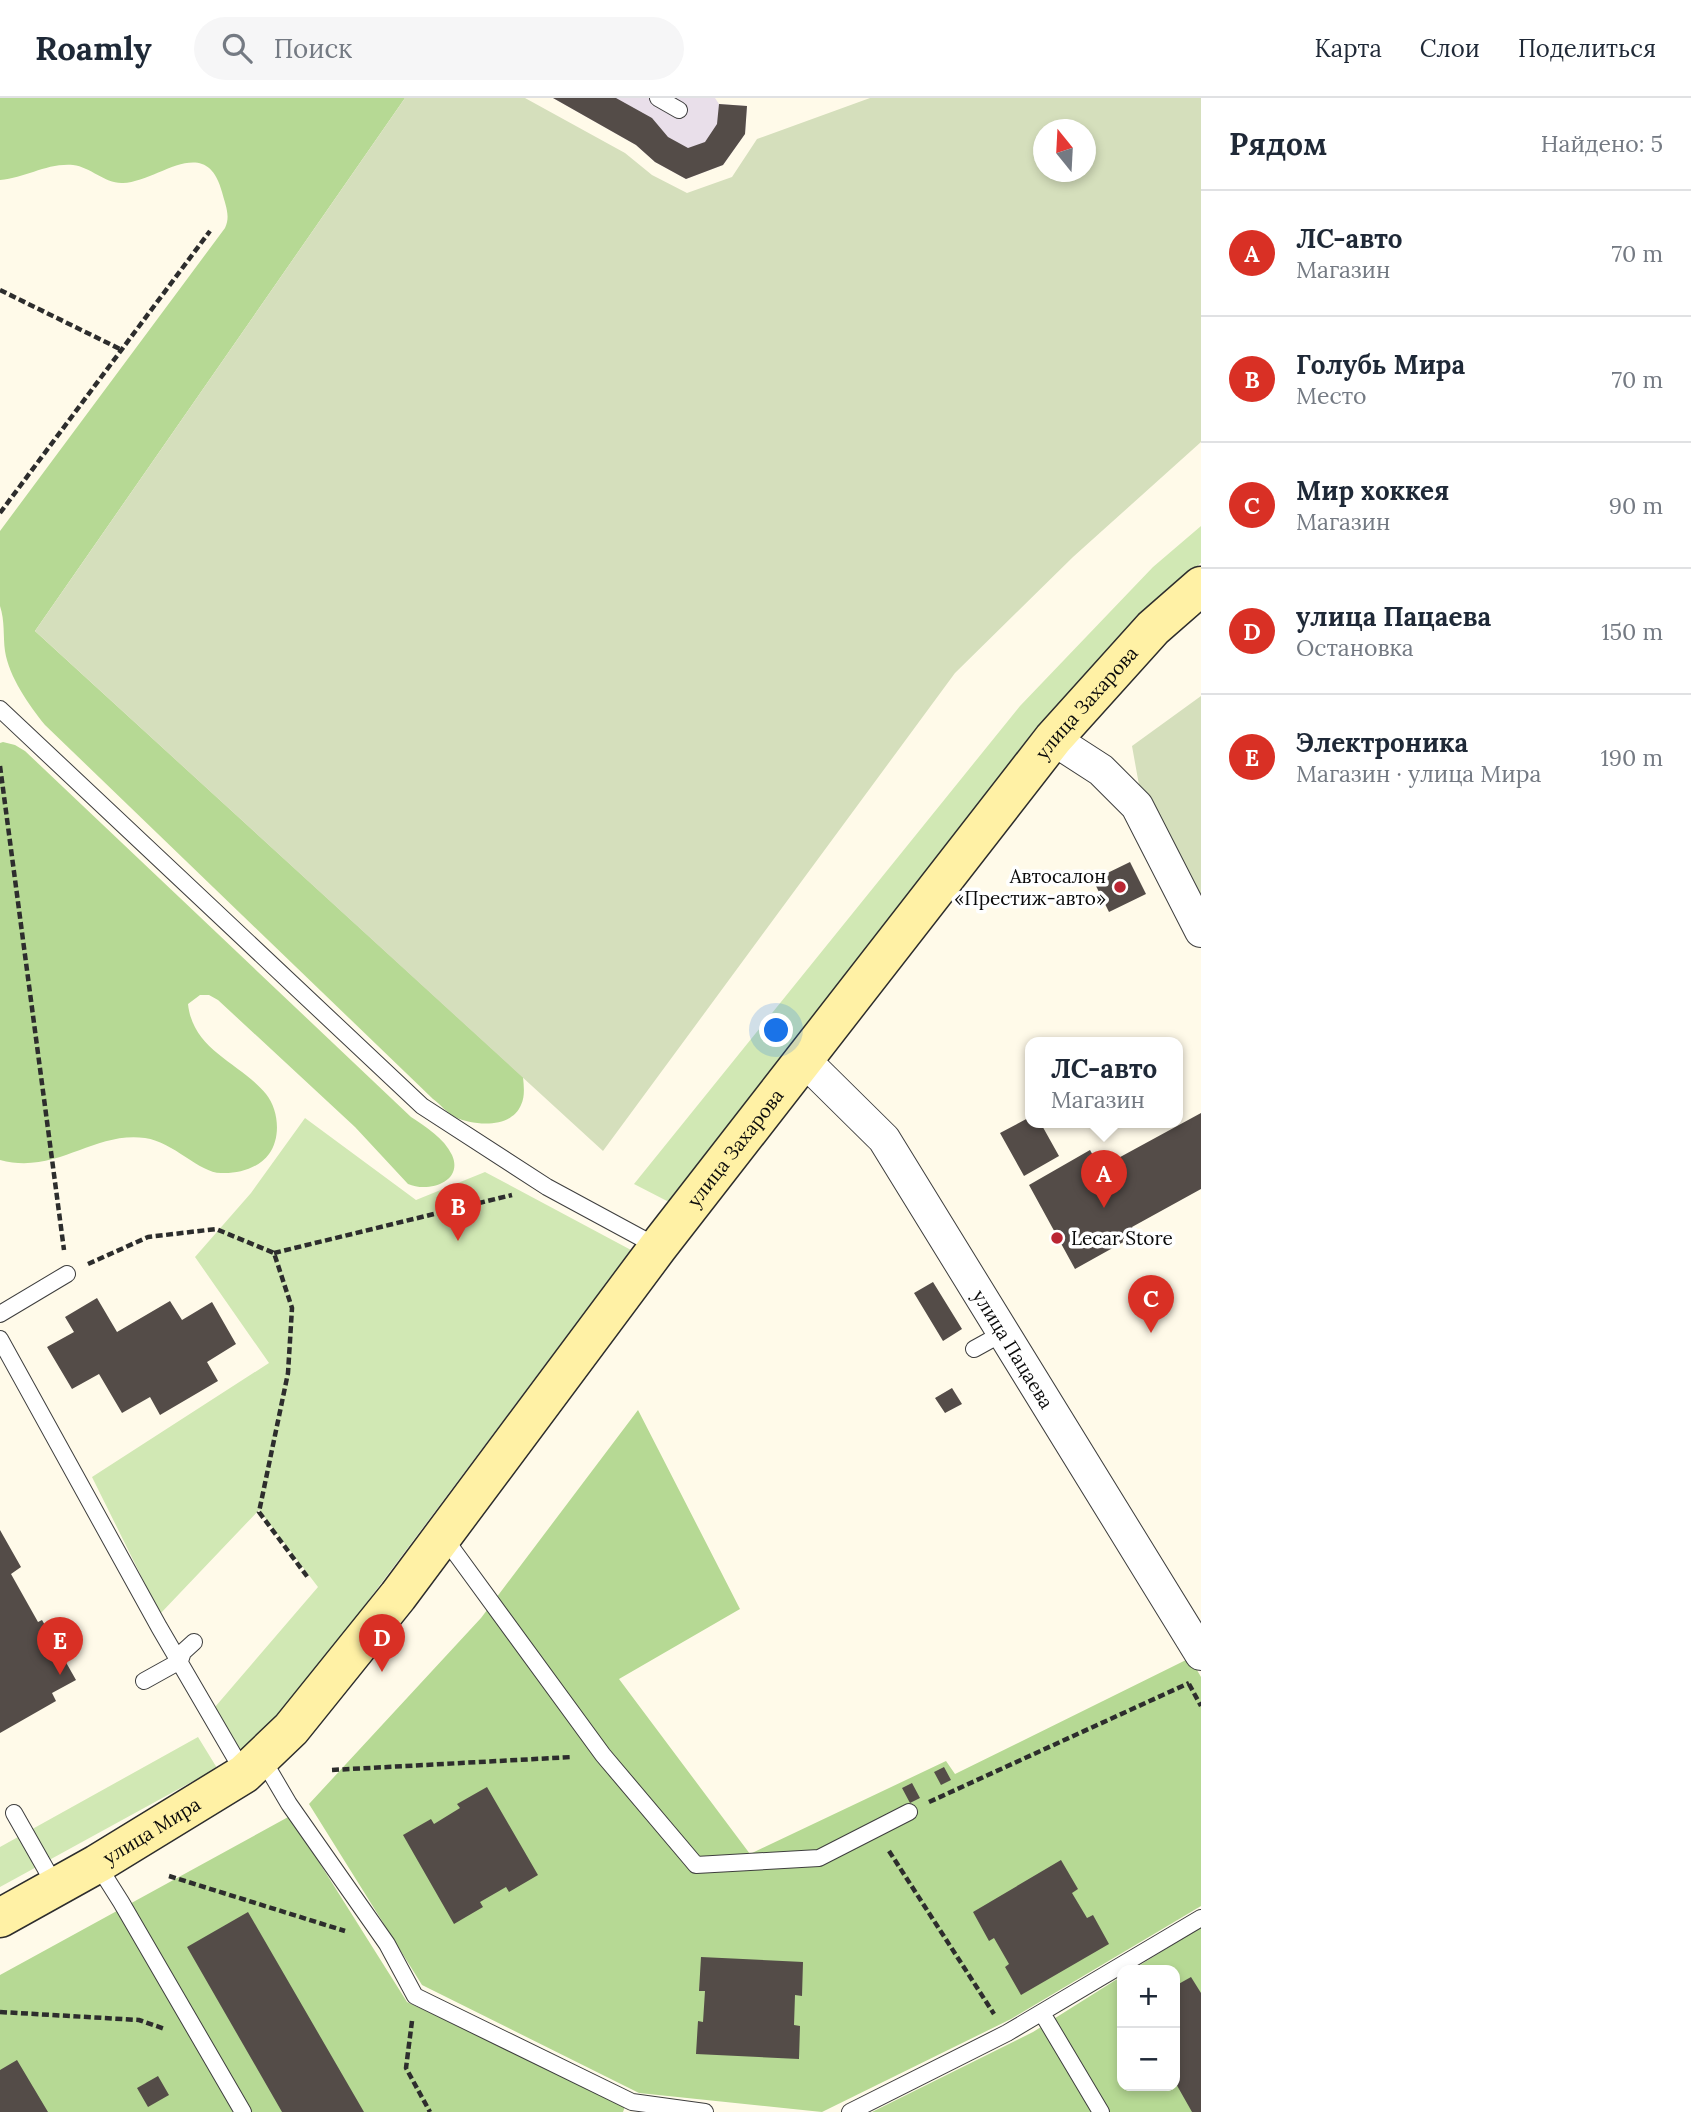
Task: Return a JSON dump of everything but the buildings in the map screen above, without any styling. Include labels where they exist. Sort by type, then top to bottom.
[{"type":"main road","name":"улица Захарова","points":[[291,1729],[398,1596],[658,1247],[1053,739],[1153,628],[1201,586]]},
{"type":"main road","name":"улица Мира","points":[[0,1918],[97,1864],[253,1766],[291,1729]]},
{"type":"street","points":[[1053,739],[1101,770],[1137,806],[1201,930]]},
{"type":"street","name":"улица Пацаева","points":[[804,1059],[884,1139],[1003,1333],[1198,1667]]},
{"type":"lane","points":[[658,98],[680,110]]},
{"type":"lane","points":[[0,709],[422,1105],[547,1187],[658,1247]]},
{"type":"lane","points":[[0,1314],[67,1274]]},
{"type":"lane","points":[[974,1349],[1003,1333]]},
{"type":"lane","points":[[0,1339],[180,1661],[253,1766],[289,1804],[387,1944],[415,1996],[631,2107],[705,2112]]},
{"type":"lane","points":[[443,1536],[603,1755],[696,1864],[818,1858],[909,1812]]},
{"type":"lane","points":[[144,1681],[180,1661],[183,1653],[194,1642]]},
{"type":"lane","points":[[14,1813],[56,1887]]},
{"type":"lane","points":[[97,1864],[243,2112]]},
{"type":"lane","points":[[850,2112],[1007,2033],[1201,1918]]},
{"type":"lane","points":[[1042,2013],[1101,2112]]},
{"type":"path","points":[[0,513],[210,230]]},
{"type":"path","points":[[0,290],[122,350]]},
{"type":"path","points":[[0,766],[67,1274],[148,1237],[216,1229],[274,1253],[547,1187]]},
{"type":"path","points":[[274,1253],[292,1308],[288,1373],[259,1512],[309,1578]]},
{"type":"path","points":[[909,1812],[1198,1667]]},
{"type":"path","points":[[332,1770],[603,1755]]},
{"type":"path","points":[[875,1829],[1007,2033]]},
{"type":"path","points":[[169,1876],[387,1944]]},
{"type":"path","points":[[415,1996],[406,2068],[430,2112]]},
{"type":"path","points":[[0,2012],[139,2020],[203,2042]]},
{"type":"shaded area","points":[[553,98],[715,98],[719,104],[747,106],[745,134],[723,165],[686,179],[655,162],[636,145]]},
{"type":"green space","points":[[0,98],[405,98],[35,631],[523,1077],[522,1102],[516,1113],[501,1122],[472,1122],[446,1111],[45,725],[15,681],[5,651],[0,606],[0,531],[225,228],[227,215],[215,174],[205,165],[193,163],[123,183],[110,181],[73,165],[54,166],[0,180]]},
{"type":"green space","points":[[405,98],[525,98],[625,153],[652,175],[687,193],[732,177],[757,139],[870,98],[1201,98],[1201,442],[1073,557],[955,673],[603,1151],[35,631]]},
{"type":"green space","points":[[1201,526],[1201,563],[1175,586],[674,1200],[667,1201],[634,1184],[1020,706],[1153,567]]},
{"type":"green space","points":[[1201,696],[1201,910],[1141,796],[1132,746]]},
{"type":"green space","points":[[0,743],[25,751],[411,1117],[439,1138],[452,1155],[453,1172],[449,1178],[434,1186],[408,1184],[355,1127],[218,1000],[209,995],[200,995],[188,1004],[199,1034],[208,1045],[256,1083],[274,1108],[277,1124],[275,1140],[269,1154],[260,1163],[234,1172],[213,1172],[166,1145],[145,1138],[108,1141],[39,1162],[0,1160]]},
{"type":"green space","points":[[305,1118],[416,1200],[485,1172],[631,1250],[275,1725],[244,1756],[215,1707],[318,1587],[259,1510],[160,1614],[92,1477],[269,1363],[195,1257],[251,1193]]},
{"type":"green space","points":[[638,1410],[740,1609],[619,1679],[750,1854],[946,1761],[955,1774],[1190,1658],[1201,1677],[1201,1906],[1011,2019],[822,2112],[639,2093],[422,1985],[309,1804],[481,1618]]},
{"type":"green space","points":[[198,1737],[217,1768],[0,1887],[0,1847]]},
{"type":"green space","points":[[290,1816],[407,2002],[626,2104],[623,2112],[0,2112],[0,1975]]},
{"type":"green space","points":[[1201,1927],[1201,2112],[872,2112],[1033,2032],[1117,1979],[1117,2091],[1180,2091],[1180,1965],[1140,1965]]},
{"type":"place","name":"Автосалон «Престиж-авто»","points":[[1120,887]]},
{"type":"place","name":"ЛС-авто","points":[[1104,1208]]},
{"type":"place","name":"Lecar Store","points":[[1057,1238]]},
{"type":"place","name":"Голубь Мира","points":[[458,1241]]},
{"type":"place","name":"Мир хоккея","points":[[1151,1333]]},
{"type":"place","name":"улица Пацаева","points":[[382,1672]]},
{"type":"place","name":"Электроника","points":[[60,1675]]}]
